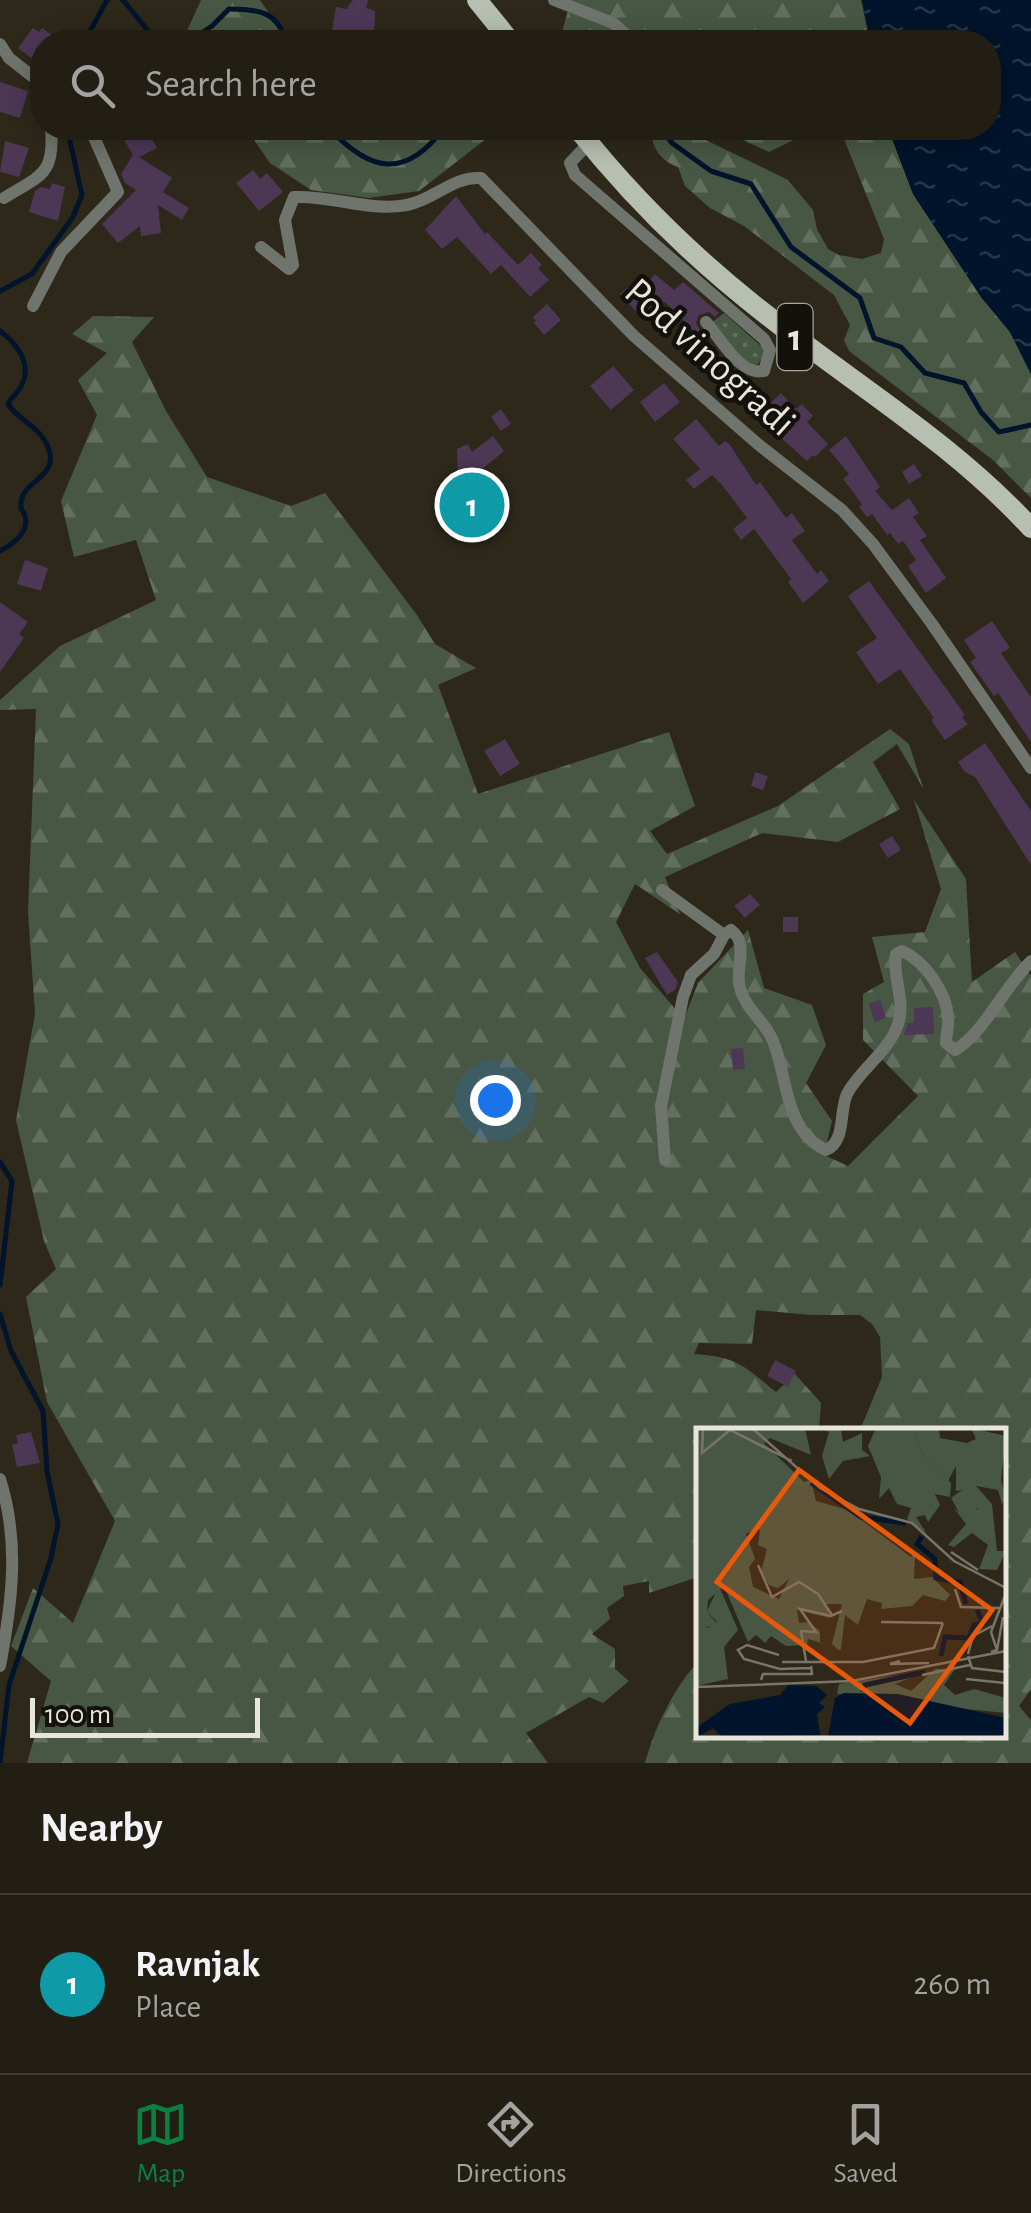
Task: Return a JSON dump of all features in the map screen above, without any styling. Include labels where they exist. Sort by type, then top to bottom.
[{"type":"main road","points":[[477,0],[501,30]]},
{"type":"main road","name":"1","points":[[587,140],[644,206],[703,263],[795,337],[951,452],[1031,528]]},
{"type":"street","points":[[554,0],[613,23],[621,30]]},
{"type":"street","points":[[0,44],[9,58],[30,75]]},
{"type":"street","points":[[4,198],[49,166],[54,155],[52,140]]},
{"type":"street","points":[[34,306],[60,252],[118,192],[95,140]]},
{"type":"street","name":"Pod vinogradi","points":[[581,140],[570,163],[575,175],[764,339],[770,350],[764,371],[746,370],[706,322]]},
{"type":"street","name":"Pod vinogradi","points":[[261,246],[290,269],[293,265],[286,210],[294,197],[398,206],[424,200],[468,177],[481,178],[634,336],[758,445],[842,510],[932,624],[1031,768]]},
{"type":"street","points":[[662,890],[724,935]]},
{"type":"street","points":[[665,1160],[661,1106],[683,997],[691,975],[714,954],[731,930],[742,943],[739,986],[748,1007],[772,1037],[791,1108],[804,1130],[826,1150],[838,1139],[842,1104],[852,1086],[888,1044],[898,1024],[901,1008],[896,954],[902,951],[913,956],[934,980],[944,998],[948,1018],[946,1044],[955,1050],[966,1042],[1031,961]]},
{"type":"street","points":[[0,1479],[15,1555],[0,1666]]},
{"type":"green space","points":[[201,0],[260,0],[281,30],[187,30]]},
{"type":"green space","points":[[571,0],[861,0],[867,30],[563,30]]},
{"type":"green space","points":[[254,140],[485,140],[419,191],[369,198],[311,190],[270,163]]},
{"type":"green space","points":[[706,140],[788,180],[813,210],[817,229],[828,249],[862,259],[881,253],[884,239],[844,140],[893,140],[913,194],[981,297],[1010,332],[1031,374],[1031,498],[993,460],[849,351],[844,340],[850,325],[834,295],[744,226],[710,208],[685,186],[678,167],[666,161],[653,141]]},
{"type":"green space","points":[[743,140],[794,140],[769,152]]},
{"type":"green space","points":[[724,313],[762,347],[765,354],[757,365],[737,354],[711,323]]},
{"type":"green space","points":[[93,316],[154,317],[132,342],[166,411],[207,477],[291,506],[325,493],[435,644],[476,668],[438,685],[478,794],[669,732],[695,806],[650,831],[667,854],[778,806],[890,729],[909,744],[923,788],[897,744],[873,762],[900,809],[838,842],[762,833],[665,877],[680,914],[635,884],[616,922],[640,968],[684,1019],[698,983],[748,930],[764,988],[812,1005],[826,1045],[806,1083],[832,1121],[824,1155],[848,1166],[918,1096],[863,1040],[863,994],[884,982],[872,937],[925,932],[941,889],[914,800],[966,879],[972,982],[1015,952],[1031,976],[1031,1689],[1019,1706],[1031,1720],[1031,1763],[645,1763],[666,1709],[696,1665],[696,1738],[1006,1738],[1006,1428],[861,1428],[882,1377],[880,1337],[872,1324],[860,1315],[756,1310],[752,1344],[699,1343],[694,1354],[739,1364],[776,1392],[795,1374],[821,1403],[819,1428],[696,1428],[696,1578],[649,1593],[649,1581],[623,1586],[624,1596],[607,1608],[610,1619],[592,1634],[615,1649],[615,1669],[629,1681],[603,1703],[589,1697],[526,1733],[548,1763],[27,1763],[51,1681],[11,1646],[33,1588],[73,1623],[115,1521],[47,1402],[26,1297],[56,1269],[44,1241],[16,1120],[35,1014],[28,912],[36,709],[0,710],[0,700],[60,646],[156,600],[136,540],[74,557],[61,501],[97,415],[78,380],[107,353],[72,334]]},
{"type":"water","points":[[862,0],[1031,0],[1031,374],[1010,332],[981,297],[913,194],[893,140],[1001,140],[1001,30],[868,30]]},
{"type":"building","points":[[353,0],[368,0],[366,8],[375,11],[374,30],[332,30],[336,7],[346,9]]},
{"type":"building","points":[[30,32],[30,57],[18,48]]},
{"type":"building","points":[[0,82],[28,91],[20,118],[0,112]]},
{"type":"building","points":[[124,140],[152,140],[157,148],[139,157],[172,178],[163,192],[189,208],[182,220],[158,205],[161,233],[141,236],[140,226],[118,243],[102,224],[136,190],[125,183],[121,174],[133,155]]},
{"type":"building","points":[[5,141],[29,148],[19,177],[0,172]]},
{"type":"building","points":[[253,170],[260,179],[267,173],[283,192],[259,211],[236,183]]},
{"type":"building","points":[[52,183],[65,187],[58,221],[29,212],[35,191],[41,187],[50,189]]},
{"type":"building","points":[[456,196],[485,234],[518,265],[531,253],[549,280],[530,297],[501,265],[491,274],[457,237],[442,249],[425,230]]},
{"type":"building","points":[[655,274],[674,290],[683,282],[719,313],[715,317],[709,312],[699,315],[696,323],[700,330],[696,333],[665,302],[644,320],[620,294],[635,281],[646,284]]},
{"type":"building","points":[[547,304],[561,320],[544,335],[533,317]]},
{"type":"building","points":[[613,366],[634,390],[611,410],[590,386]]},
{"type":"building","points":[[664,383],[680,402],[655,422],[640,402]]},
{"type":"building","points":[[781,393],[796,409],[802,404],[813,416],[807,422],[828,444],[807,461],[768,426],[770,423],[761,412]]},
{"type":"building","points":[[501,409],[511,424],[501,431],[491,417]]},
{"type":"building","points":[[696,419],[719,446],[725,441],[730,445],[756,485],[760,482],[786,518],[792,513],[805,531],[792,540],[817,574],[821,570],[829,581],[803,603],[788,582],[791,579],[754,529],[741,540],[733,529],[747,518],[722,485],[712,475],[694,489],[686,480],[700,469],[673,439]]},
{"type":"building","points":[[493,436],[504,451],[481,470],[486,480],[485,520],[459,520],[457,449],[468,444],[472,452]]},
{"type":"building","points":[[846,436],[880,487],[875,491],[892,510],[909,498],[919,513],[913,517],[927,536],[920,540],[946,578],[926,593],[908,566],[916,560],[903,541],[898,544],[890,533],[887,535],[872,514],[867,517],[843,479],[849,474],[829,450]]},
{"type":"building","points":[[914,464],[922,476],[909,484],[902,472]]},
{"type":"building","points":[[25,560],[48,568],[41,591],[17,584]]},
{"type":"building","points":[[869,581],[965,715],[962,717],[968,724],[945,740],[900,669],[878,684],[856,652],[877,638],[848,596]]},
{"type":"building","points":[[0,602],[28,622],[19,634],[24,638],[0,672]]},
{"type":"building","points":[[992,621],[1010,648],[1001,653],[1031,697],[1031,742],[998,693],[994,696],[970,662],[976,658],[964,640]]},
{"type":"building","points":[[505,739],[520,764],[500,776],[484,751]]},
{"type":"building","points":[[985,743],[1031,811],[1031,865],[975,777],[958,762]]},
{"type":"building","points":[[755,772],[768,776],[763,790],[751,786]]},
{"type":"building","points":[[892,836],[901,850],[888,858],[879,844]]},
{"type":"building","points":[[750,894],[760,905],[745,918],[734,906]]},
{"type":"building","points":[[783,917],[798,917],[798,932],[783,932]]},
{"type":"building","points":[[657,952],[678,982],[667,995],[645,958]]},
{"type":"building","points":[[880,1000],[886,1018],[875,1022],[869,1004]]},
{"type":"building","points":[[933,1007],[934,1034],[904,1035],[908,1023],[914,1023],[914,1008]]},
{"type":"building","points":[[743,1048],[745,1069],[733,1070],[731,1049]]},
{"type":"building","points":[[775,1360],[796,1371],[788,1387],[767,1376]]},
{"type":"building","points":[[31,1432],[40,1463],[17,1467],[12,1445],[18,1443],[16,1435]]},
{"type":"waterway","points":[[91,30],[107,0]]},
{"type":"waterway","points":[[123,0],[147,30]]},
{"type":"waterway","points":[[206,30],[229,9],[265,14],[282,30]]},
{"type":"waterway","points":[[0,291],[32,274],[73,217],[82,195],[70,140]]},
{"type":"waterway","points":[[341,140],[359,154],[387,164],[415,156],[434,140]]},
{"type":"waterway","points":[[670,140],[711,171],[751,184],[791,247],[860,298],[874,338],[901,347],[925,373],[964,383],[981,412],[999,432],[1031,425]]},
{"type":"waterway","points":[[0,331],[19,350],[25,366],[23,382],[8,404],[46,442],[51,459],[45,473],[23,495],[21,507],[26,522],[22,533],[0,551]]},
{"type":"waterway","points":[[0,1162],[12,1181],[0,1285]]},
{"type":"waterway","points":[[0,1314],[11,1351],[43,1411],[47,1471],[58,1524],[51,1558],[9,1685],[0,1763]]},
{"type":"place","name":"Ravnjak","points":[[472,505]]}]
